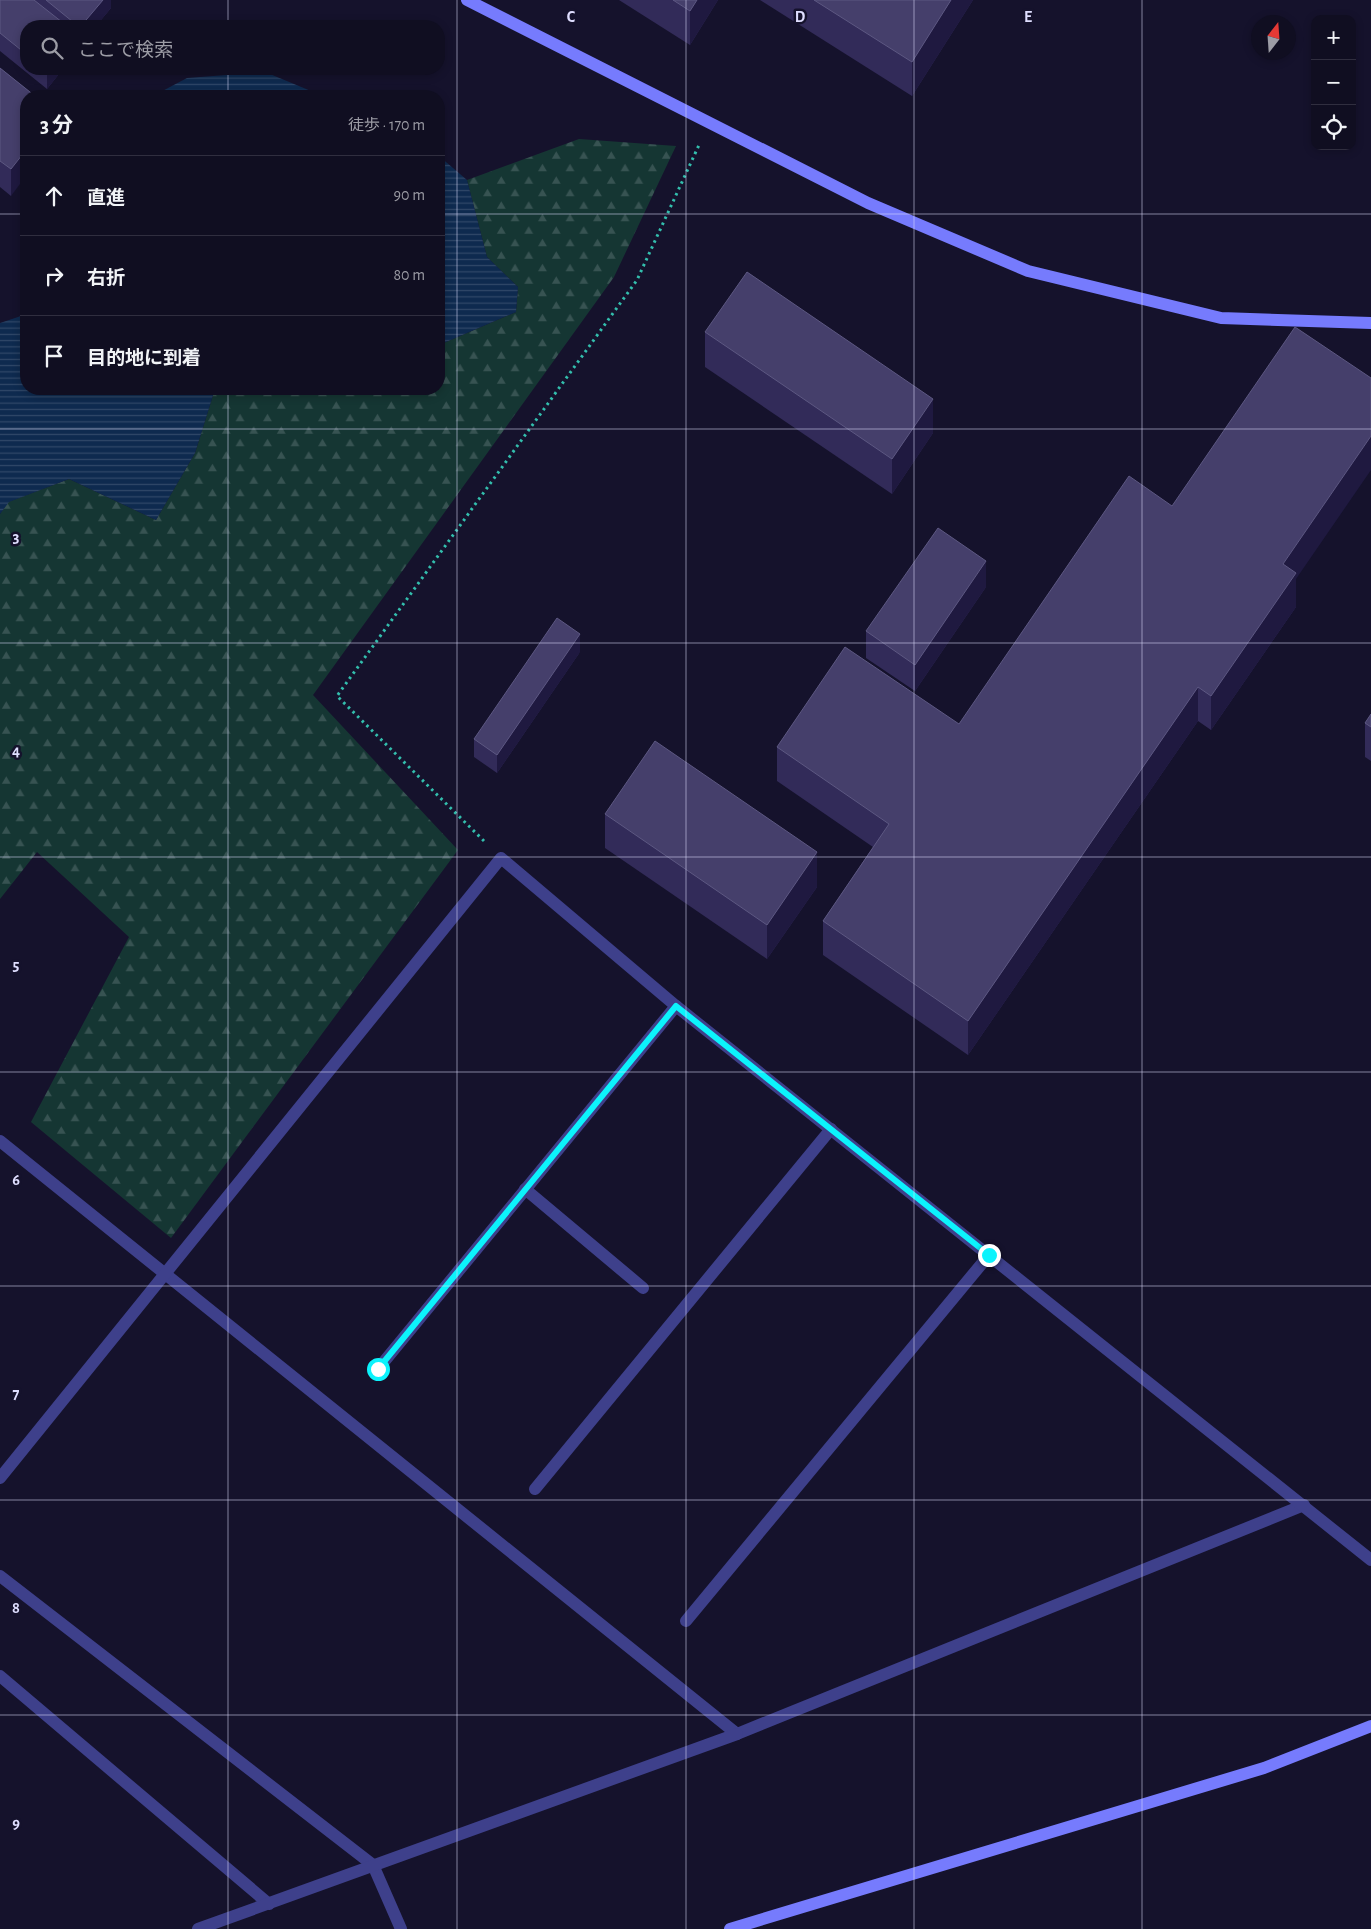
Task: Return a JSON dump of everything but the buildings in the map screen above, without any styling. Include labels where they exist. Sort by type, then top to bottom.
[{"type":"street","points":[[467,0],[868,203],[1028,271],[1221,318],[1371,323]]},
{"type":"street","points":[[0,1478],[501,858],[676,1006],[1371,1560]]},
{"type":"street","points":[[378,1369],[676,1006]]},
{"type":"street","points":[[535,1489],[831,1129]]},
{"type":"street","points":[[0,1141],[737,1734]]},
{"type":"street","points":[[525,1189],[644,1288]]},
{"type":"street","points":[[686,1622],[989,1255]]},
{"type":"street","points":[[198,1929],[737,1734],[1304,1505]]},
{"type":"street","points":[[0,1576],[373,1866],[401,1929]]},
{"type":"street","points":[[0,1676],[269,1904]]},
{"type":"street","points":[[730,1929],[1264,1768],[1371,1726]]},
{"type":"path","points":[[501,858],[337,696],[637,280],[709,123]]},
{"type":"green space","points":[[579,139],[676,146],[614,277],[313,695],[458,850],[171,1238],[31,1122],[129,937],[37,852],[0,899],[0,514],[8,502],[69,479],[156,520],[195,453],[213,395],[445,395],[445,342],[516,312],[518,287],[487,257],[467,180]]},
{"type":"water","points":[[226,75],[272,75],[308,90],[164,90],[187,78]]},
{"type":"water","points":[[445,161],[467,180],[487,257],[518,287],[516,312],[445,342]]},
{"type":"water","points":[[20,316],[20,395],[213,395],[195,453],[156,520],[69,479],[9,502],[0,514],[0,323]]},
{"type":"route","points":[[378,1369],[676,1006],[989,1255]]}]
